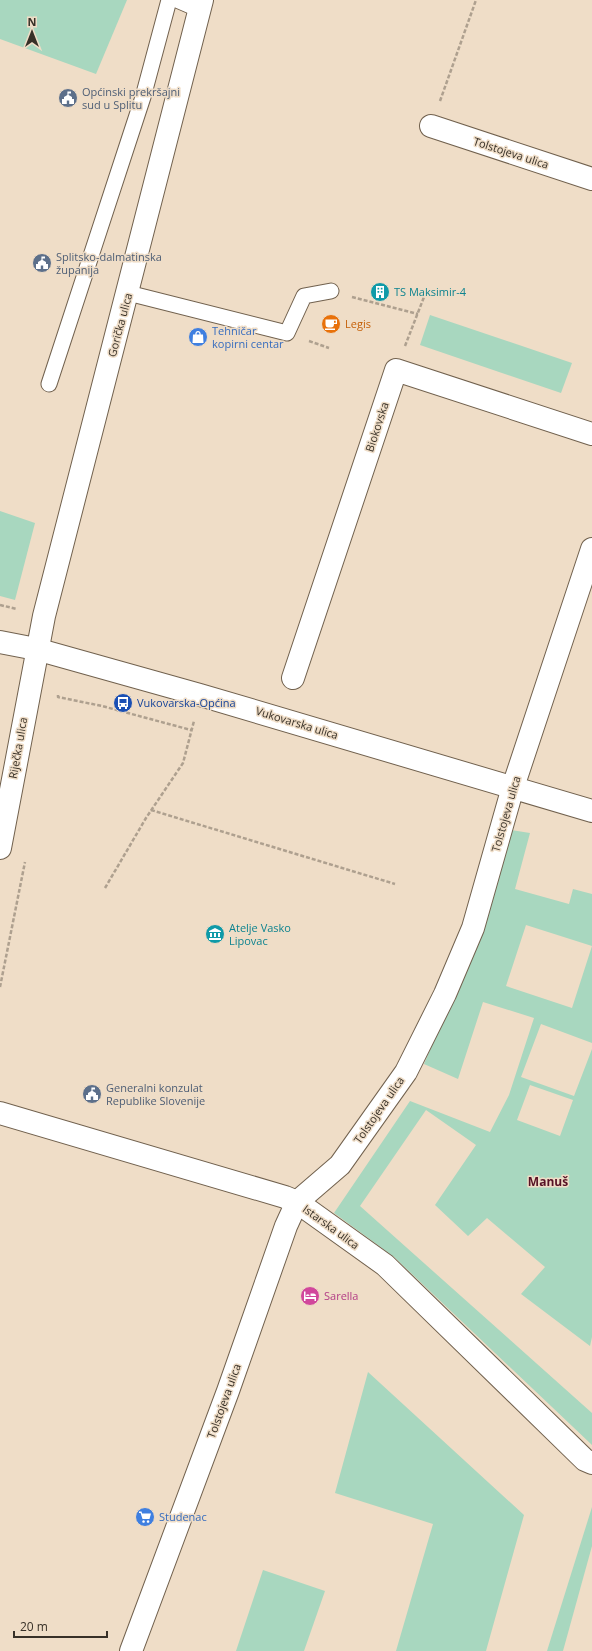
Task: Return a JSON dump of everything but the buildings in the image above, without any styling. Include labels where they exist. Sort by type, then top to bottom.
[{"type":"street","name":"Gorička ulica","points":[[36,649],[201,5]]},
{"type":"street","name":"Tolstojeva ulica","points":[[431,126],[592,179]]},
{"type":"street","points":[[396,370],[592,434]]},
{"type":"street","name":"Biokovska","points":[[293,678],[396,370]]},
{"type":"street","name":"Tolstojeva ulica","points":[[131,1651],[228,1391],[286,1226],[297,1202],[340,1165],[406,1072],[445,994],[473,928],[513,787],[592,549]]},
{"type":"street","name":"Vukovarska ulica","points":[[0,642],[36,649],[200,695],[592,811]]},
{"type":"street","name":"Riječka ulica","points":[[0,848],[36,649]]},
{"type":"street","name":"Istarska ulica","points":[[0,1113],[285,1197],[297,1202],[385,1265],[585,1460],[592,1463]]},
{"type":"lane","points":[[49,384],[143,97],[168,0]]},
{"type":"lane","points":[[177,0],[201,5]]},
{"type":"lane","points":[[128,293],[287,333],[304,296],[331,291]]},
{"type":"path","points":[[431,126],[476,0]]},
{"type":"path","points":[[331,291],[418,314]]},
{"type":"path","points":[[396,370],[424,298]]},
{"type":"path","points":[[65,657],[58,697],[102,706],[191,730]]},
{"type":"path","points":[[105,888],[151,810],[183,763],[200,695]]},
{"type":"path","points":[[151,810],[395,884]]},
{"type":"green space","points":[[0,0],[127,0],[96,74],[0,39]]},
{"type":"green space","points":[[430,315],[572,363],[561,393],[420,345]]},
{"type":"green space","points":[[0,511],[35,523],[15,600],[0,596]]},
{"type":"green space","points":[[511,830],[530,833],[515,889],[569,904],[573,889],[592,894],[592,946],[592,1043],[541,1024],[521,1077],[574,1096],[592,1049],[592,1337],[590,1346],[521,1294],[545,1267],[487,1218],[468,1236],[435,1205],[476,1145],[426,1110],[360,1206],[592,1413],[592,1445],[394,1257],[334,1213],[410,1101],[490,1132],[509,1095],[534,1018],[483,1002],[458,1079],[424,1064],[481,931]],"holes":[[[526,925],[592,946],[572,1008],[506,986]],[[530,1085],[573,1100],[560,1136],[517,1120]]]},
{"type":"green space","points":[[368,1372],[524,1515],[486,1651],[396,1651],[433,1524],[335,1493]]},
{"type":"green space","points":[[592,1507],[592,1546],[563,1651],[547,1651]]},
{"type":"green space","points":[[263,1570],[325,1591],[304,1651],[236,1651]]},
{"type":"place","name":"Općinski prekršajni sud u Splitu","points":[[68,98]]},
{"type":"place","name":"Splitsko-dalmatinska županija","points":[[42,263]]},
{"type":"place","name":"TS Maksimir-4","points":[[380,292]]},
{"type":"place","name":"Legis","points":[[331,324]]},
{"type":"place","name":"Tehničar kopirni centar","points":[[198,337]]},
{"type":"place","name":"Vukovarska-Općina","points":[[123,703]]},
{"type":"place","name":"Atelje Vasko Lipovac","points":[[215,934]]},
{"type":"place","name":"Generalni konzulat Republike Slovenije","points":[[92,1094]]},
{"type":"place","name":"Sarella","points":[[310,1296]]},
{"type":"place","name":"Studenac","points":[[145,1517]]},
{"type":"district","name":"Manuš","points":[[548,1182]]}]
